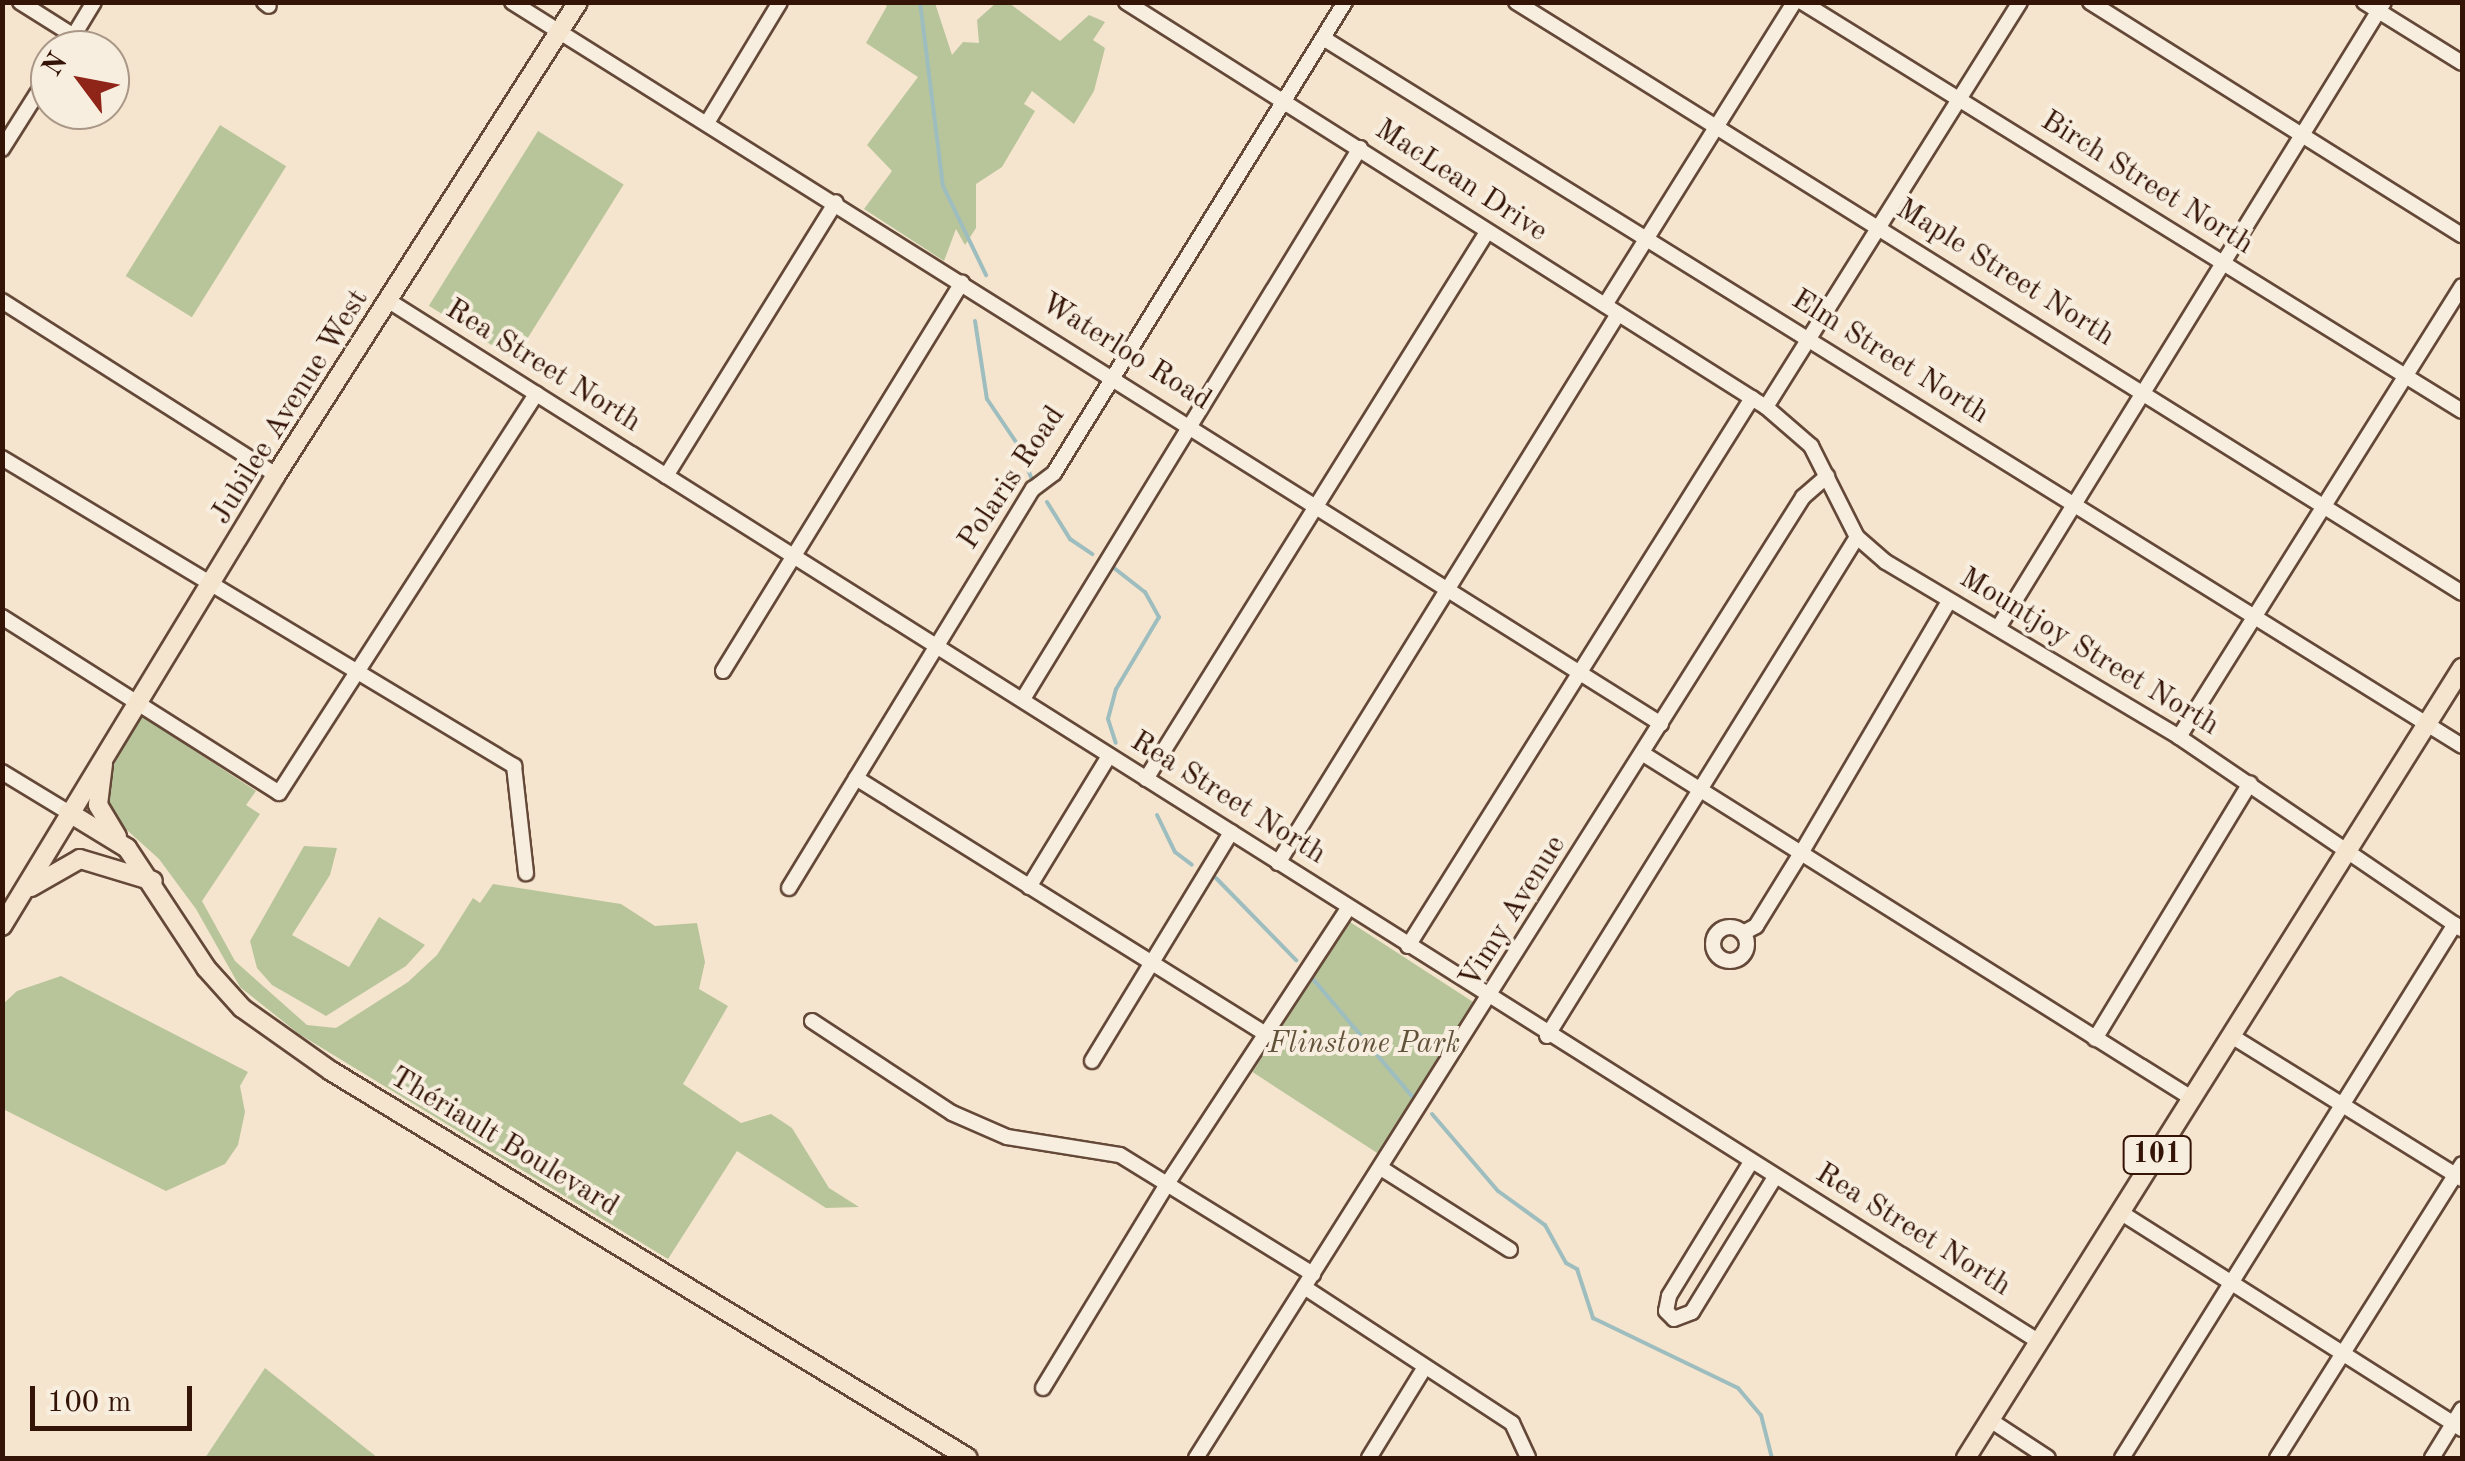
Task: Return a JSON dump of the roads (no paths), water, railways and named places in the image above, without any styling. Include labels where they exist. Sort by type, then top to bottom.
[{"type":"main road","name":"Jubilee Avenue West","points":[[18,902],[106,749],[276,475],[578,2]]},
{"type":"main road","name":"101","points":[[1966,1458],[2234,1037],[2462,668]]},
{"type":"main road","points":[[106,749],[98,805],[127,848]]},
{"type":"main road","name":"Thériault Boulevard","points":[[68,812],[127,848],[153,882],[206,968],[272,1029],[968,1458]]},
{"type":"main road","points":[[2,926],[18,902],[48,872],[80,859],[153,882]]},
{"type":"street","points":[[20,2],[64,30]]},
{"type":"street","points":[[78,30],[94,2]]},
{"type":"street","name":"Waterloo Road","points":[[512,2],[1110,374],[1661,724]]},
{"type":"street","points":[[707,123],[780,2]]},
{"type":"street","name":"MacLean Drive","points":[[1126,2],[1759,403]]},
{"type":"street","name":"Polaris Road","points":[[789,888],[1033,489],[1054,473],[1110,374],[1345,2]]},
{"type":"street","name":"Maple Street North","points":[[1516,2],[2462,593]]},
{"type":"street","points":[[1278,863],[1612,310],[1646,239],[1798,2]]},
{"type":"street","name":"Birch Street North","points":[[1798,2],[2462,410]]},
{"type":"street","points":[[1408,946],[1579,672],[1759,403],[1808,339],[2020,2]]},
{"type":"street","points":[[2090,2],[2462,234]]},
{"type":"street","points":[[2364,2],[2381,7],[2462,63]]},
{"type":"street","points":[[1998,628],[2381,7]]},
{"type":"street","name":"Elm Street North","points":[[1323,38],[2462,746]]},
{"type":"street","points":[[3,148],[30,105]]},
{"type":"street","points":[[1024,700],[1360,148]]},
{"type":"street","points":[[666,476],[836,202]]},
{"type":"street","points":[[1146,779],[1487,232]]},
{"type":"street","points":[[723,671],[962,282]]},
{"type":"street","points":[[2179,737],[2462,286]]},
{"type":"street","points":[[2,301],[276,475]]},
{"type":"street","name":"Rea Street North","points":[[389,301],[1024,700],[1547,1036],[2038,1341]]},
{"type":"street","points":[[2,618],[279,793],[536,394]]},
{"type":"street","points":[[1547,1036],[1856,537],[1811,446],[1759,403]]},
{"type":"street","points":[[2,458],[514,766],[526,873]]},
{"type":"street","name":"Vimy Avenue","points":[[1196,1458],[1384,1170],[1803,497],[1827,476]]},
{"type":"street","name":"Mountjoy Street North","points":[[1856,537],[1949,601],[2179,737],[2459,927]]},
{"type":"street","points":[[1743,934],[1756,926],[1949,601]]},
{"type":"street","points":[[1645,755],[2193,1098]]},
{"type":"street","points":[[1029,887],[1109,756]]},
{"type":"street","points":[[2,772],[68,812]]},
{"type":"street","points":[[856,778],[1267,1035]]},
{"type":"street","points":[[2095,1039],[2250,783]]},
{"type":"street","points":[[1092,1062],[1231,832]]},
{"type":"street","points":[[1043,1388],[1167,1184],[1350,907]]},
{"type":"street","points":[[2122,1458],[2459,927]]},
{"type":"street","points":[[812,1020],[952,1113],[1007,1137],[1120,1155],[1309,1280],[1425,1367],[1512,1423],[1528,1458]]},
{"type":"street","points":[[2234,1037],[2460,1173],[2277,1458]]},
{"type":"street","points":[[1751,1162],[1669,1296],[1666,1311],[1674,1319],[1692,1312],[1775,1178]]},
{"type":"street","points":[[1384,1170],[1510,1250]]},
{"type":"street","points":[[2120,1212],[2458,1426]]},
{"type":"street","points":[[1369,1458],[1425,1367]]},
{"type":"street","points":[[2432,1458],[2458,1426],[2462,1409]]},
{"type":"street","points":[[1990,1420],[2048,1458]]},
{"type":"waterway","points":[[920,2],[943,186],[986,275]]},
{"type":"waterway","points":[[975,321],[987,399],[1018,445],[1031,478]]},
{"type":"waterway","points":[[1047,502],[1070,539],[1092,554]]},
{"type":"waterway","points":[[1114,568],[1145,592],[1159,617],[1116,689],[1108,719],[1116,743]]},
{"type":"waterway","points":[[1157,815],[1175,852],[1192,865]]},
{"type":"waterway","points":[[1216,878],[1296,960]]},
{"type":"waterway","points":[[1313,979],[1412,1096]]},
{"type":"waterway","points":[[1432,1114],[1498,1191],[1545,1225],[1566,1263],[1577,1269],[1593,1318],[1738,1388],[1761,1415],[1772,1458]]},
{"type":"park label","name":"Flinstone Park","points":[[1364,1044]]}]
